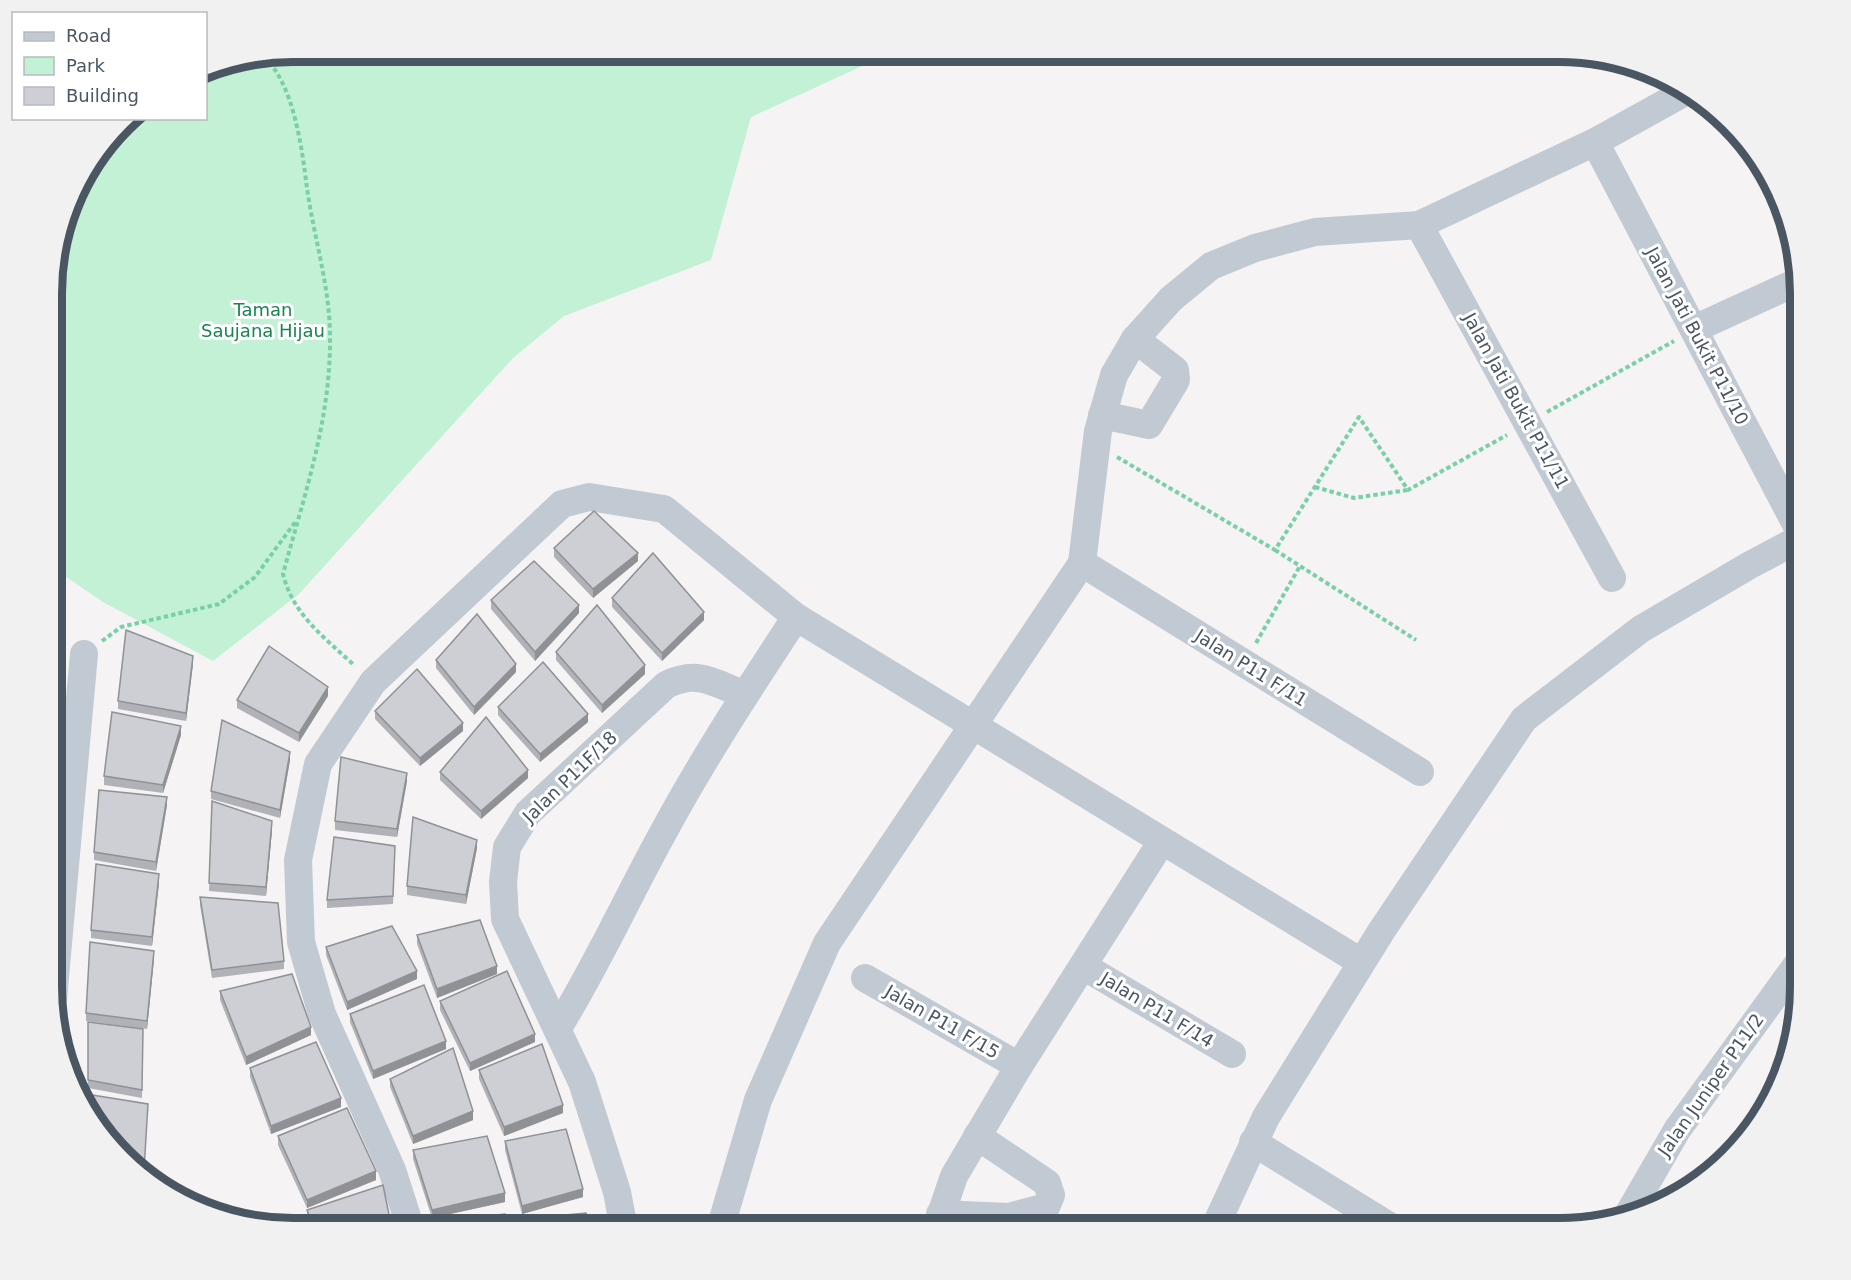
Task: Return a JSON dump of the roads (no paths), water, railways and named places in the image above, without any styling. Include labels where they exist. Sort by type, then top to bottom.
[{"type":"street","points":[[723,1218],[758,1101],[827,943],[1082,563],[1096,445],[1102,415],[1114,375],[1135,339],[1171,299],[1211,266],[1255,248],[1315,232],[1419,225],[1595,142],[1679,96]]},
{"type":"street","name":"Jalan Jati Bukit P11/10","points":[[1595,142],[1790,511]]},
{"type":"street","name":"Jalan Jati Bukit P11/11","points":[[1419,225],[1612,578]]},
{"type":"street","points":[[1694,329],[1790,286]]},
{"type":"street","points":[[1102,415],[1149,425],[1176,380],[1175,370],[1135,339]]},
{"type":"street","points":[[408,1218],[392,1170],[322,1014],[301,942],[298,860],[318,764],[373,682],[562,504],[589,497],[664,509],[796,617],[1361,962]]},
{"type":"street","points":[[1219,1218],[1253,1142],[1361,962],[1524,719],[1641,629],[1790,544]]},
{"type":"street","name":"Jalan P11 F/11","points":[[1082,563],[1420,772]]},
{"type":"street","points":[[558,1028],[579,994],[666,828],[745,695],[796,617]]},
{"type":"street","points":[[62,796],[63,775],[84,654]]},
{"type":"street","name":"Jalan P11F/18","points":[[622,1218],[601,1137],[582,1082],[505,919],[503,882],[507,847],[528,813],[666,685],[682,677],[698,676],[745,695]]},
{"type":"street","points":[[939,1218],[954,1176],[977,1136],[1162,842]]},
{"type":"street","name":"Jalan P11 F/14","points":[[1083,966],[1232,1054]]},
{"type":"street","name":"Jalan Juniper P11/2","points":[[1633,1206],[1677,1130],[1790,976]]},
{"type":"street","name":"Jalan P11 F/15","points":[[865,978],[1019,1066]]},
{"type":"street","points":[[977,1136],[1047,1183],[1051,1195],[1046,1207],[1009,1217],[991,1218]]},
{"type":"street","points":[[1253,1142],[1376,1218]]},
{"type":"park label","name":"Taman Saujana Hijau","points":[[263,320]]}]
